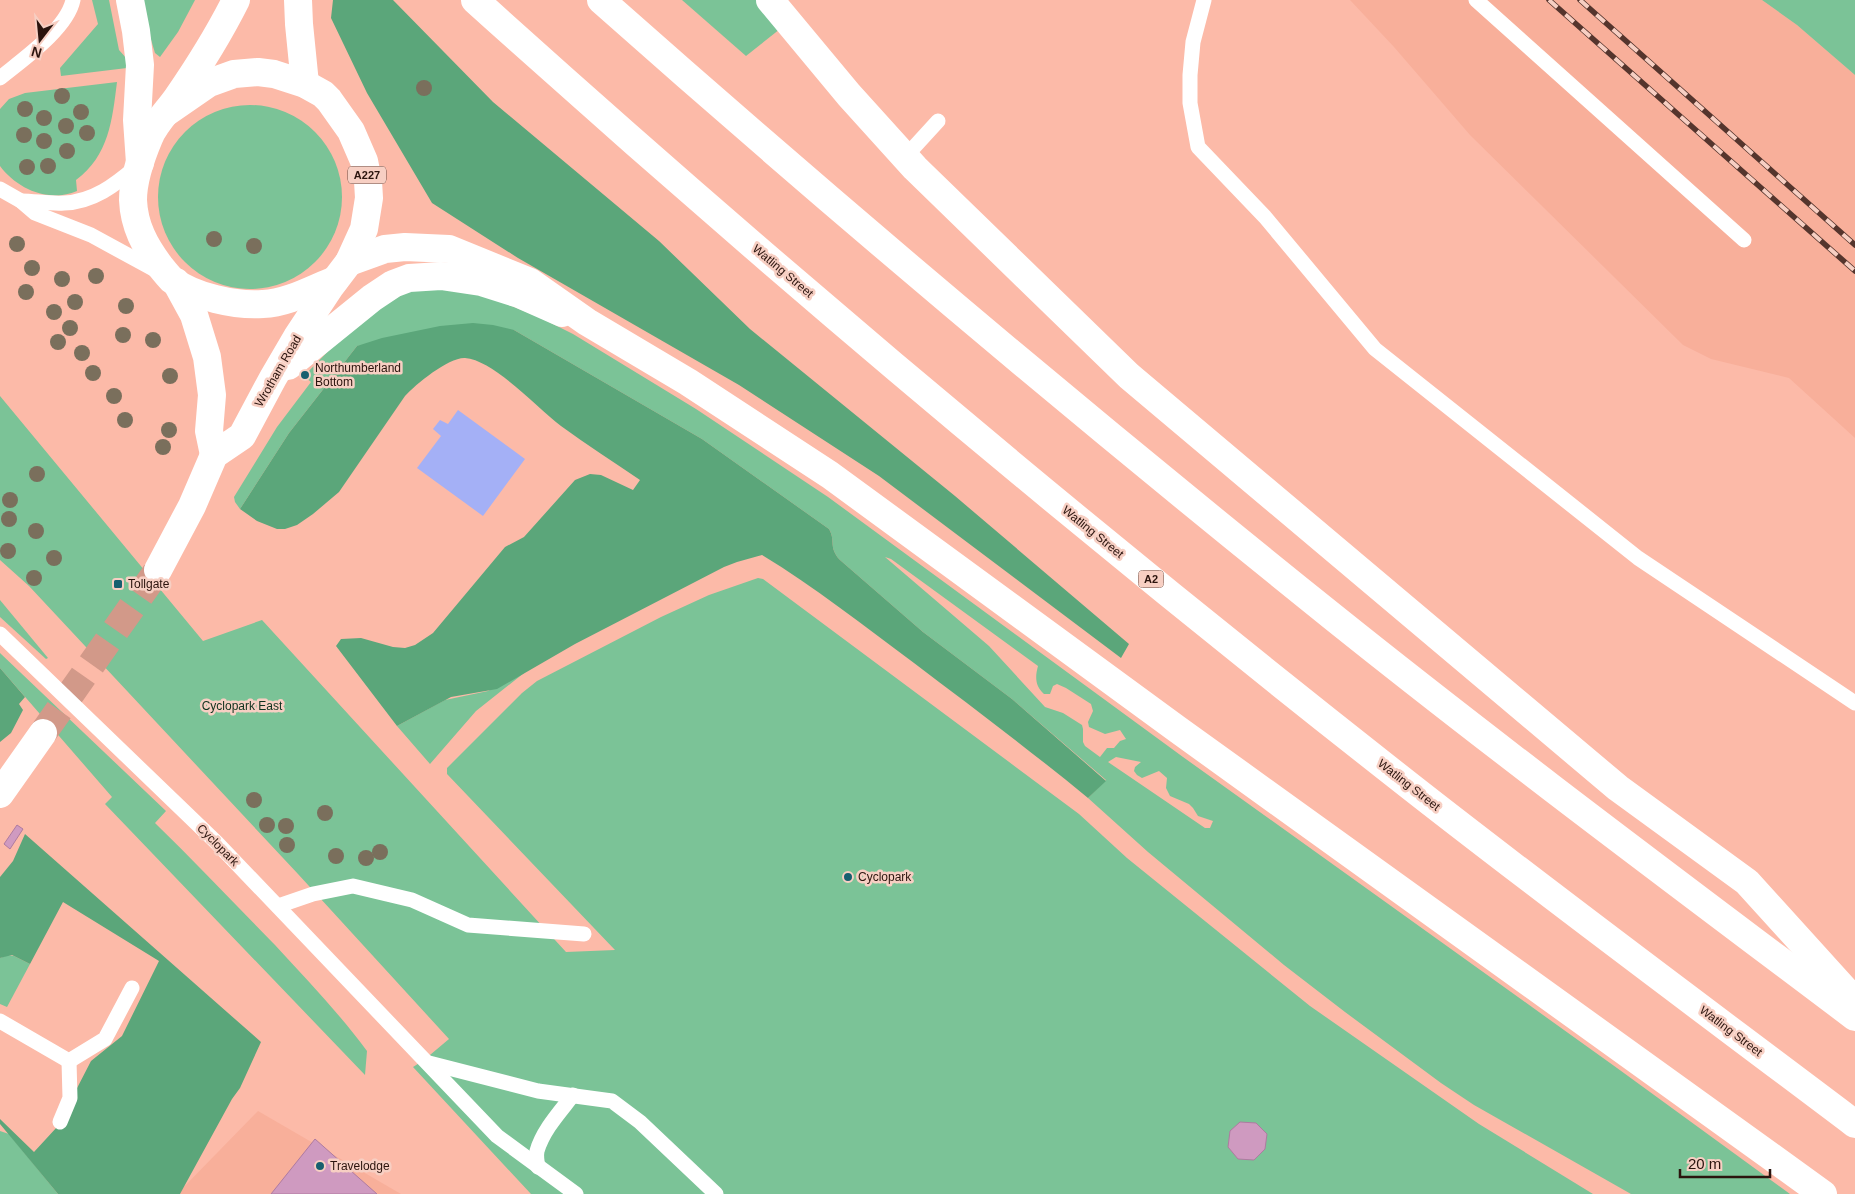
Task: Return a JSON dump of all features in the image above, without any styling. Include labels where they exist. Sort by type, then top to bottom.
[{"type":"main road","points":[[130,0],[140,65],[137,120],[140,163]]},
{"type":"main road","name":"Wrotham Road","points":[[168,112],[209,83],[234,74],[258,72],[274,74],[305,84],[322,94],[333,104],[351,131],[364,161],[368,181],[368,204],[364,229],[342,271],[297,337],[242,436],[214,455],[209,431],[212,404],[207,357],[194,316],[173,281],[146,248],[136,223],[134,195],[140,163],[150,134],[168,112],[212,45],[236,0]]},
{"type":"main road","points":[[298,0],[305,84]]},
{"type":"main road","name":"Watling Street","points":[[475,0],[736,231],[1069,513],[1468,832],[1855,1124]]},
{"type":"main road","points":[[601,0],[751,132],[1136,457],[1391,662],[1855,1017]]},
{"type":"main road","points":[[770,0],[849,95],[915,168],[1129,376],[1618,788],[1747,882],[1855,1000]]},
{"type":"main road","points":[[342,271],[385,249],[428,246],[448,249],[530,282],[587,322],[688,382],[830,475],[1823,1194]]},
{"type":"main road","name":"Wrotham Road","points":[[173,281],[219,300],[262,305],[293,297],[342,271]]},
{"type":"main road","points":[[273,378],[372,298],[393,284],[409,278],[441,276],[487,284],[519,294],[587,322]]},
{"type":"main road","points":[[158,570],[192,506],[214,455]]},
{"type":"main road","points":[[0,794],[43,733]]},
{"type":"lane","points":[[0,78],[55,28],[68,12],[73,0]]},
{"type":"lane","points":[[1204,0],[1193,42],[1190,75],[1190,103],[1198,147],[1265,217],[1375,349],[1638,558],[1855,703]]},
{"type":"lane","points":[[1476,0],[1744,240]]},
{"type":"lane","points":[[906,156],[938,121]]},
{"type":"lane","points":[[21,201],[64,203],[89,198],[109,188],[140,163]]},
{"type":"lane","points":[[0,189],[21,201],[35,213],[91,235],[173,281]]},
{"type":"lane","name":"Cyclopark","points":[[0,634],[217,843],[497,1136],[576,1194]]},
{"type":"lane","points":[[278,906],[313,894],[353,886],[412,900],[468,925],[584,934]]},
{"type":"lane","points":[[69,1061],[105,1039],[132,988]]},
{"type":"lane","points":[[0,1021],[69,1061]]},
{"type":"lane","points":[[60,1122],[70,1098],[69,1061]]},
{"type":"lane","points":[[429,1064],[538,1090],[612,1101],[640,1122],[716,1194]]},
{"type":"lane","points":[[538,1167],[536,1153],[544,1136],[554,1119],[573,1095]]},
{"type":"shaded area","points":[[1350,0],[1762,0],[1797,25],[1855,75],[1855,438],[1789,378],[1711,359],[1683,345],[1470,135],[1394,47]]},
{"type":"shaded area","points":[[258,1111],[401,1194],[177,1194]]},
{"type":"green space","points":[[92,0],[109,0],[119,50],[127,59],[127,68],[61,76],[60,68],[98,24]]},
{"type":"green space","points":[[139,0],[195,0],[178,32],[160,57],[155,53]]},
{"type":"green space","points":[[333,0],[393,0],[493,102],[659,241],[750,329],[955,496],[1129,644],[1121,658],[879,476],[739,385],[518,258],[432,203],[367,93],[331,18]]},
{"type":"green space","points":[[682,0],[757,0],[780,29],[746,56]]},
{"type":"green space","points":[[1762,0],[1855,0],[1855,75],[1797,25]]},
{"type":"green space","points":[[117,82],[111,124],[107,136],[96,160],[76,180],[77,191],[56,195],[34,192],[15,181],[0,166],[0,109],[9,99],[25,93]]},
{"type":"green space","points":[[259,105],[268,106],[294,115],[321,138],[332,153],[341,179],[341,215],[332,241],[309,268],[294,279],[268,288],[241,289],[232,288],[206,279],[179,256],[168,241],[159,215],[158,188],[159,179],[168,153],[191,126],[206,115],[232,106]]},
{"type":"green space","points":[[425,287],[475,291],[541,318],[573,334],[696,409],[828,497],[1183,757],[1790,1194],[1631,1194],[1474,1105],[1441,1083],[1284,965],[1148,852],[1088,798],[1106,780],[1012,699],[923,632],[840,560],[834,551],[829,529],[702,439],[514,330],[357,346],[289,433],[240,509],[234,497],[277,427],[311,382],[304,376],[339,340],[368,316],[406,292]],"holes":[[[885,557],[891,559],[1038,666],[1036,681],[1044,694],[1050,694],[1053,686],[1057,684],[1066,688],[1091,704],[1093,711],[1088,722],[1089,727],[1105,734],[1120,730],[1126,739],[1120,741],[1114,748],[1107,748],[1100,757],[1085,746],[1082,725],[1063,713],[1045,707],[989,646]],[[1116,757],[1141,762],[1135,767],[1134,771],[1142,778],[1159,771],[1167,778],[1166,788],[1170,796],[1189,804],[1198,816],[1213,821],[1210,828],[1205,828],[1108,762]]]},
{"type":"green space","points":[[473,323],[514,330],[702,439],[829,529],[834,551],[840,560],[923,632],[1012,699],[1106,781],[1088,798],[1001,729],[858,621],[762,555],[724,567],[575,644],[497,689],[451,697],[397,726],[336,646],[341,639],[361,638],[393,647],[405,648],[415,645],[433,633],[505,547],[524,537],[575,480],[590,474],[601,475],[633,490],[640,480],[561,426],[502,376],[489,367],[465,358],[442,366],[410,391],[339,492],[297,525],[285,529],[277,529],[257,521],[240,509],[289,433],[357,346],[382,338],[440,326]]},
{"type":"green space","name":"Cyclopark","points":[[0,396],[203,641],[262,620],[566,952],[615,950],[447,774],[447,768],[522,693],[537,681],[661,617],[709,595],[758,578],[763,579],[1079,814],[1127,858],[1310,1006],[1479,1124],[1593,1194],[531,1194],[413,1067],[449,1039],[29,586],[0,560]]},
{"type":"green space","points":[[0,600],[48,658],[46,659],[0,617]]},
{"type":"green space","points":[[0,653],[166,811],[155,823],[275,945],[334,1010],[367,1051],[365,1075],[105,804],[112,797],[0,668]]},
{"type":"green space","points":[[0,668],[25,697],[19,704],[23,710],[11,733],[0,742]]},
{"type":"green space","points":[[529,669],[476,711],[430,764],[397,726],[445,700],[488,691]]},
{"type":"green space","points":[[25,834],[261,1042],[240,1088],[232,1099],[180,1194],[58,1194],[0,1124],[0,1119],[34,1152],[57,1127],[91,1061],[122,1036],[159,961],[63,902],[30,964],[12,955],[0,958],[0,877],[13,861]]},
{"type":"green space","points":[[8,955],[30,964],[7,1007],[0,1004],[0,958]]},
{"type":"green space","points":[[0,1131],[9,1134],[58,1194],[0,1194]]},
{"type":"water","points":[[458,410],[525,459],[483,516],[417,468],[441,436],[433,429],[440,420],[448,424]]},
{"type":"building","points":[[17,825],[23,829],[10,849],[4,844]]},
{"type":"building","points":[[1240,1122],[1256,1123],[1267,1134],[1265,1149],[1254,1160],[1238,1159],[1228,1147],[1230,1131]]},
{"type":"building","name":"Travelodge","points":[[315,1139],[377,1194],[271,1194]]},
{"type":"tunnel","points":[[43,733],[158,570]]},
{"type":"railway","points":[[1549,0],[1855,271]]},
{"type":"railway","points":[[1580,0],[1855,245]]},
{"type":"place","name":"Northumberland Bottom","points":[[305,375]]},
{"type":"place","name":"Tollgate","points":[[118,584]]},
{"type":"place","name":"Cyclopark","points":[[848,877]]},
{"type":"place","name":"Travelodge","points":[[320,1166]]},
{"type":"park label","name":"Cyclopark East","points":[[242,706]]}]
